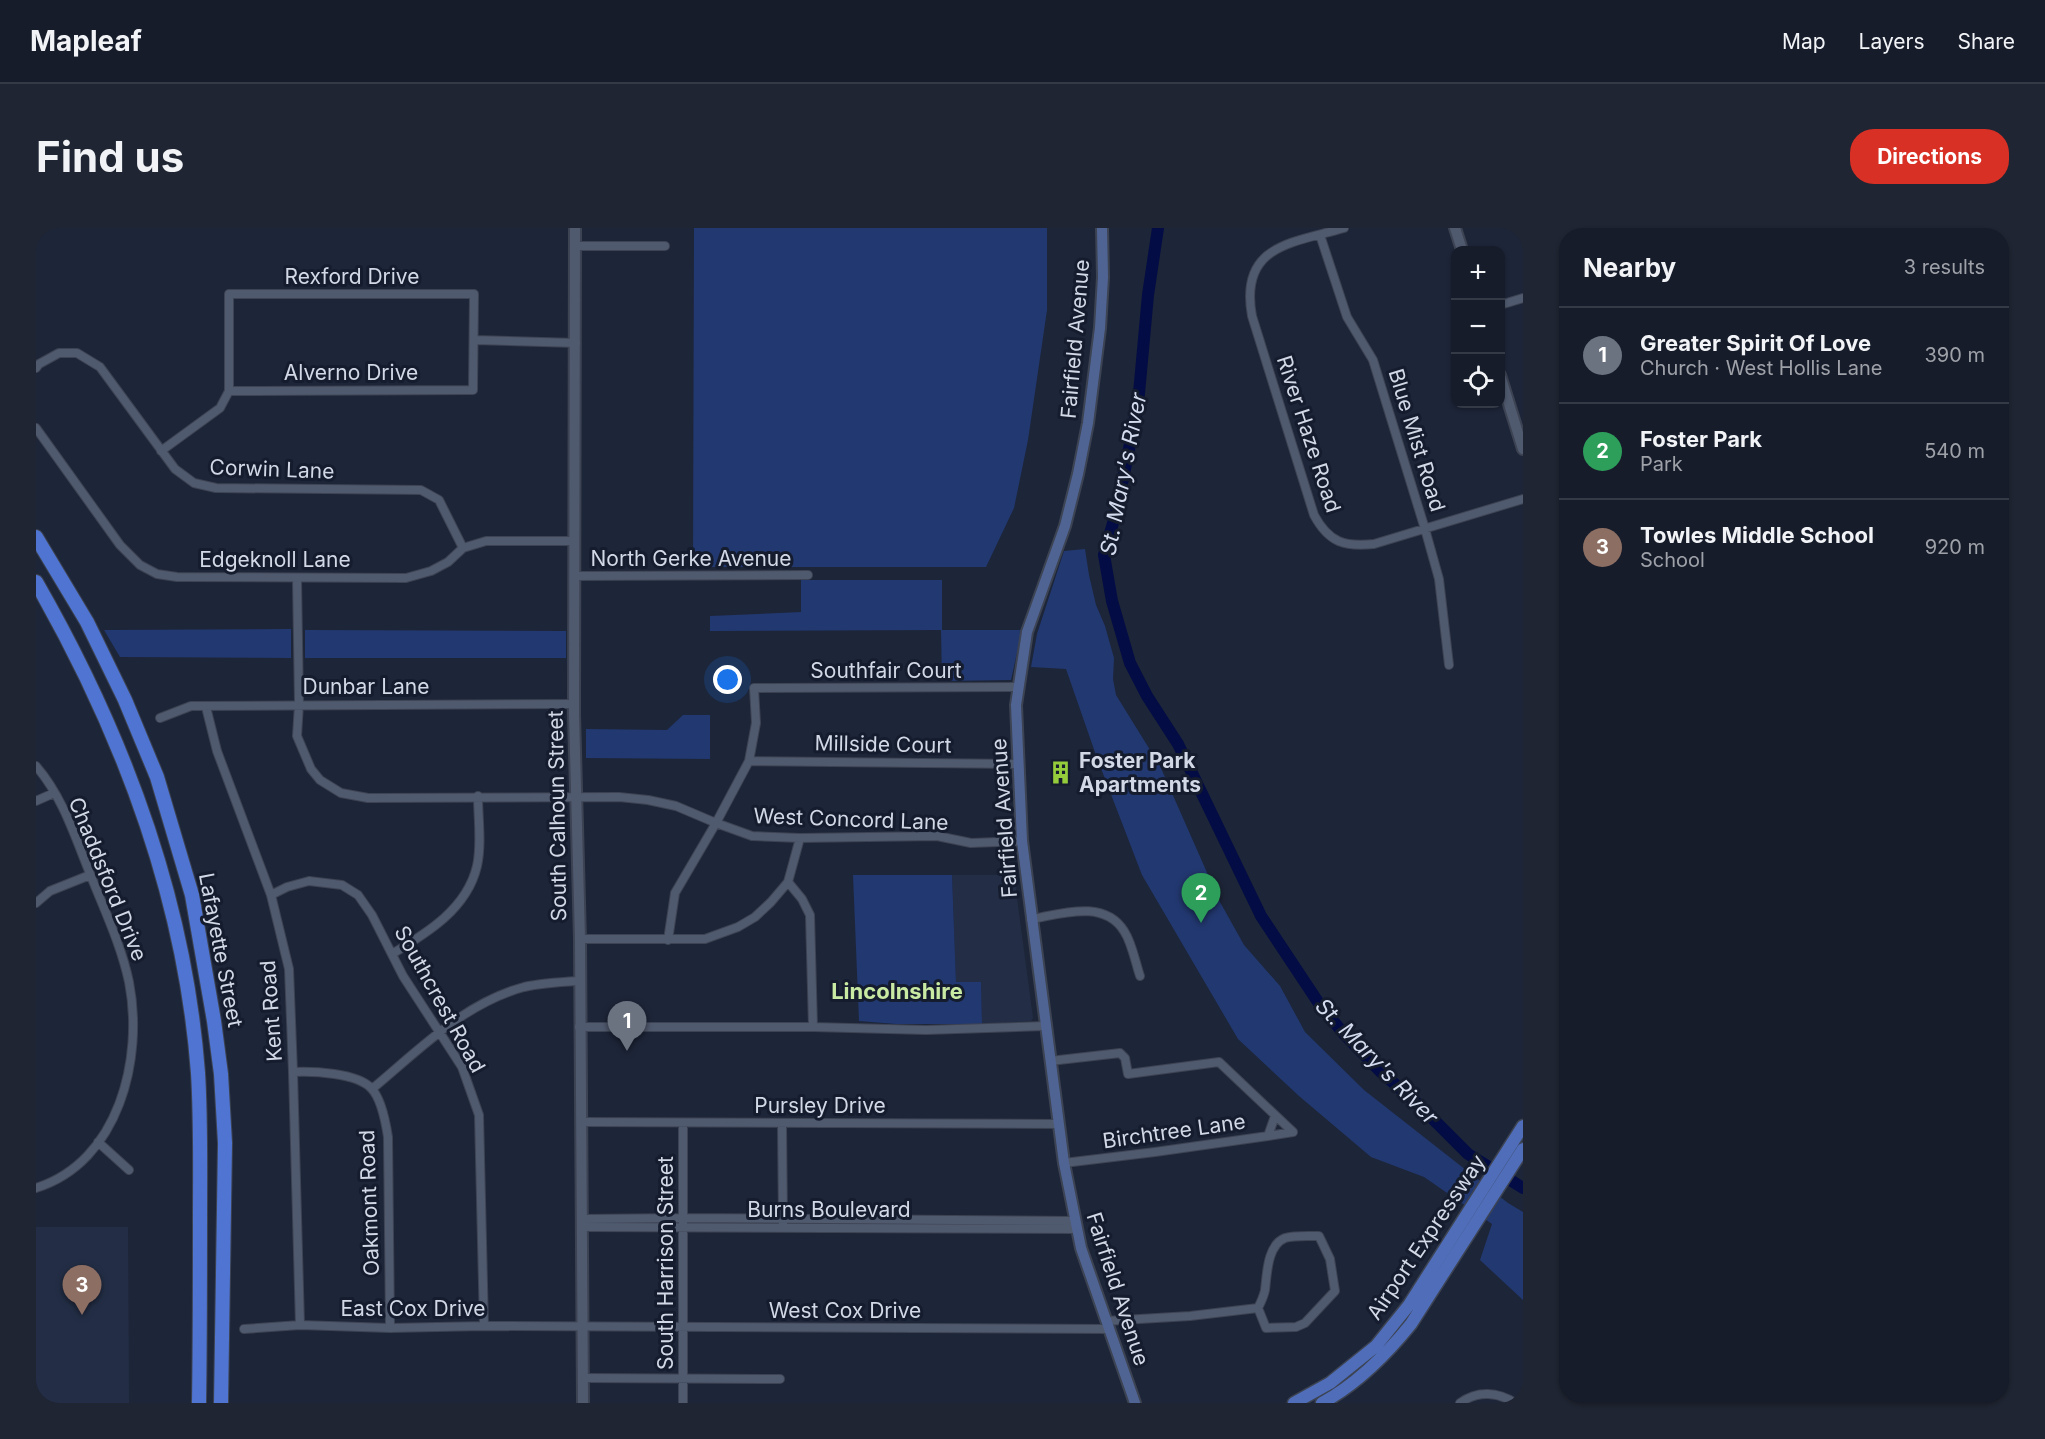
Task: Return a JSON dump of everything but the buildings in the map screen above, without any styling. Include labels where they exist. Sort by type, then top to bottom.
[{"type":"highway","name":"Lafayette Street","points":[[36,537],[87,622],[125,700],[157,777],[192,895],[221,1074],[225,1223],[221,1403]]},
{"type":"highway","name":"Lafayette Street","points":[[36,582],[65,633],[103,710],[134,785],[168,901],[183,963],[198,1072],[201,1144],[199,1403]]},
{"type":"main road","name":"Fairfield Avenue","points":[[1102,228],[1103,277],[1100,328],[1088,423],[1065,526],[1027,632],[1016,705],[1017,764],[1022,842],[1031,919],[1064,1163],[1075,1225],[1090,1278],[1135,1403]]},
{"type":"main road","name":"Airport Expressway","points":[[1322,1403],[1368,1370],[1391,1348],[1429,1298],[1523,1126]]},
{"type":"main road","name":"Airport Expressway","points":[[1294,1403],[1330,1383],[1376,1346],[1409,1305],[1523,1149]]},
{"type":"street","name":"South Calhoun Street","points":[[575,228],[574,704],[580,939],[583,1403]]},
{"type":"street","name":"River Haze Road","points":[[1344,228],[1282,246],[1259,262],[1253,276],[1250,294],[1252,316],[1319,526],[1334,540],[1352,547],[1374,544],[1425,529]]},
{"type":"street","points":[[1455,228],[1461,246]]},
{"type":"street","name":"Blue Mist Road","points":[[1320,235],[1347,317],[1373,360],[1425,529],[1439,579],[1449,665]]},
{"type":"street","points":[[575,246],[665,246]]},
{"type":"street","name":"Rexford Drive","points":[[229,391],[230,294],[474,294],[475,340]]},
{"type":"street","points":[[1505,303],[1523,298]]},
{"type":"street","points":[[475,340],[576,343]]},
{"type":"street","name":"Alverno Drive","points":[[229,391],[473,390],[475,340]]},
{"type":"street","name":"Corwin Lane","points":[[37,365],[59,353],[77,353],[100,367],[175,469],[194,483],[216,488],[421,490],[439,500],[463,548]]},
{"type":"street","points":[[161,451],[220,408],[229,391]]},
{"type":"street","points":[[1505,391],[1523,449]]},
{"type":"street","name":"Edgeknoll Lane","points":[[36,428],[120,545],[140,565],[157,574],[177,577],[297,579],[406,578],[431,571],[448,562],[463,548],[486,541],[575,541]]},
{"type":"street","points":[[1425,529],[1523,500]]},
{"type":"street","name":"North Gerke Avenue","points":[[575,576],[807,575]]},
{"type":"street","points":[[297,579],[298,705]]},
{"type":"street","name":"Southfair Court","points":[[749,761],[756,723],[754,688],[1018,687]]},
{"type":"street","name":"Dunbar Lane","points":[[160,718],[191,706],[574,704]]},
{"type":"street","name":"West Concord Lane","points":[[298,705],[297,736],[310,769],[331,788],[352,796],[368,798],[619,796],[676,806],[752,836],[800,838],[937,836],[971,843],[1022,842]]},
{"type":"street","name":"Kent Road","points":[[206,707],[217,752],[271,895],[289,969],[300,1325]]},
{"type":"street","points":[[668,940],[675,893],[749,761]]},
{"type":"street","name":"Millside Court","points":[[749,761],[1017,764]]},
{"type":"street","name":"Chaddsford Drive","points":[[36,766],[66,815],[124,962],[134,1023],[131,1055],[123,1093],[112,1119],[98,1142],[72,1169],[36,1188]]},
{"type":"street","points":[[36,801],[54,793]]},
{"type":"street","points":[[392,954],[445,918],[466,894],[478,864],[478,796]]},
{"type":"street","points":[[580,939],[705,939],[738,927],[755,917],[788,882],[800,838]]},
{"type":"street","points":[[36,903],[50,891],[90,875]]},
{"type":"street","name":"Southcrest Road","points":[[271,895],[287,887],[309,881],[342,885],[358,896],[372,915],[403,976],[462,1067],[479,1115],[484,1326]]},
{"type":"street","points":[[788,882],[802,899],[810,915],[813,1027]]},
{"type":"street","points":[[1031,919],[1086,911],[1108,915],[1117,922],[1127,937],[1140,976]]},
{"type":"street","points":[[293,1072],[329,1072],[357,1080],[372,1089],[439,1033],[483,1003],[510,991],[542,984],[579,981]]},
{"type":"street","points":[[579,1027],[813,1027],[926,1030],[1045,1026]]},
{"type":"street","points":[[1050,1061],[1120,1053],[1125,1058],[1128,1074],[1219,1062],[1293,1132],[1268,1136]]},
{"type":"street","name":"Oakmont Road","points":[[372,1089],[386,1121],[388,1137],[390,1328]]},
{"type":"street","name":"Birchtree Lane","points":[[1064,1163],[1268,1136],[1275,1116]]},
{"type":"street","name":"Pursley Drive","points":[[582,1122],[1059,1124]]},
{"type":"street","points":[[782,1123],[783,1223]]},
{"type":"street","name":"South Harrison Street","points":[[683,1124],[683,1403]]},
{"type":"street","points":[[98,1142],[129,1170]]},
{"type":"street","name":"Burns Boulevard","points":[[582,1223],[1075,1225]]},
{"type":"street","points":[[1294,1236],[1319,1236],[1330,1259],[1335,1292],[1305,1323],[1296,1327],[1266,1328],[1258,1308],[1265,1293],[1266,1276],[1276,1244],[1282,1239],[1294,1236]]},
{"type":"street","name":"West Cox Drive","points":[[582,1326],[1107,1324],[1258,1308]]},
{"type":"street","name":"East Cox Drive","points":[[244,1329],[300,1325],[390,1328],[582,1326]]},
{"type":"street","points":[[583,1378],[780,1379]]},
{"type":"street","points":[[1460,1403],[1476,1395],[1485,1394],[1503,1396],[1515,1403]]},
{"type":"shaded area","points":[[694,228],[1047,228],[1047,310],[1028,440],[1014,508],[986,567],[693,567]]},
{"type":"shaded area","points":[[1085,549],[1096,605],[1114,658],[1113,679],[1116,695],[1160,766],[1220,902],[1244,945],[1280,986],[1305,1032],[1364,1090],[1508,1203],[1523,1212],[1523,1300],[1480,1260],[1492,1224],[1424,1177],[1371,1157],[1299,1096],[1238,1039],[1142,875],[1066,669],[1031,667],[1037,634],[1064,551]]},
{"type":"shaded area","points":[[801,580],[942,580],[942,630],[1022,630],[1011,680],[942,681],[941,630],[710,631],[710,616],[801,612]]},
{"type":"shaded area","points":[[291,629],[291,658],[120,657],[104,630]]},
{"type":"shaded area","points":[[305,630],[566,631],[566,658],[305,658]]},
{"type":"shaded area","points":[[683,715],[710,715],[710,759],[586,758],[586,729],[667,730]]},
{"type":"shaded area","points":[[853,875],[952,875],[956,982],[981,982],[982,1024],[896,1024],[859,1021]]},
{"type":"shaded area","points":[[952,875],[1017,875],[1016,891],[1033,1018],[1031,1021],[982,1024],[981,982],[956,982]]},
{"type":"shaded area","points":[[36,1227],[128,1227],[129,1403],[36,1403]]},
{"type":"waterway","name":"St. Mary's River","points":[[1158,228],[1148,295],[1138,404],[1117,509],[1104,555],[1112,601],[1130,663],[1147,696],[1178,744],[1261,916],[1320,1005],[1381,1072],[1420,1106],[1468,1154],[1523,1188]]},
{"type":"place","name":"Foster Park Apartments","points":[[1061,772]]},
{"type":"place","name":"Foster Park","points":[[1201,923]]},
{"type":"place","name":"Greater Spirit Of Love","points":[[627,1051]]},
{"type":"place","name":"Towles Middle School","points":[[82,1315]]},
{"type":"district","name":"Lincolnshire","points":[[897,991]]}]
